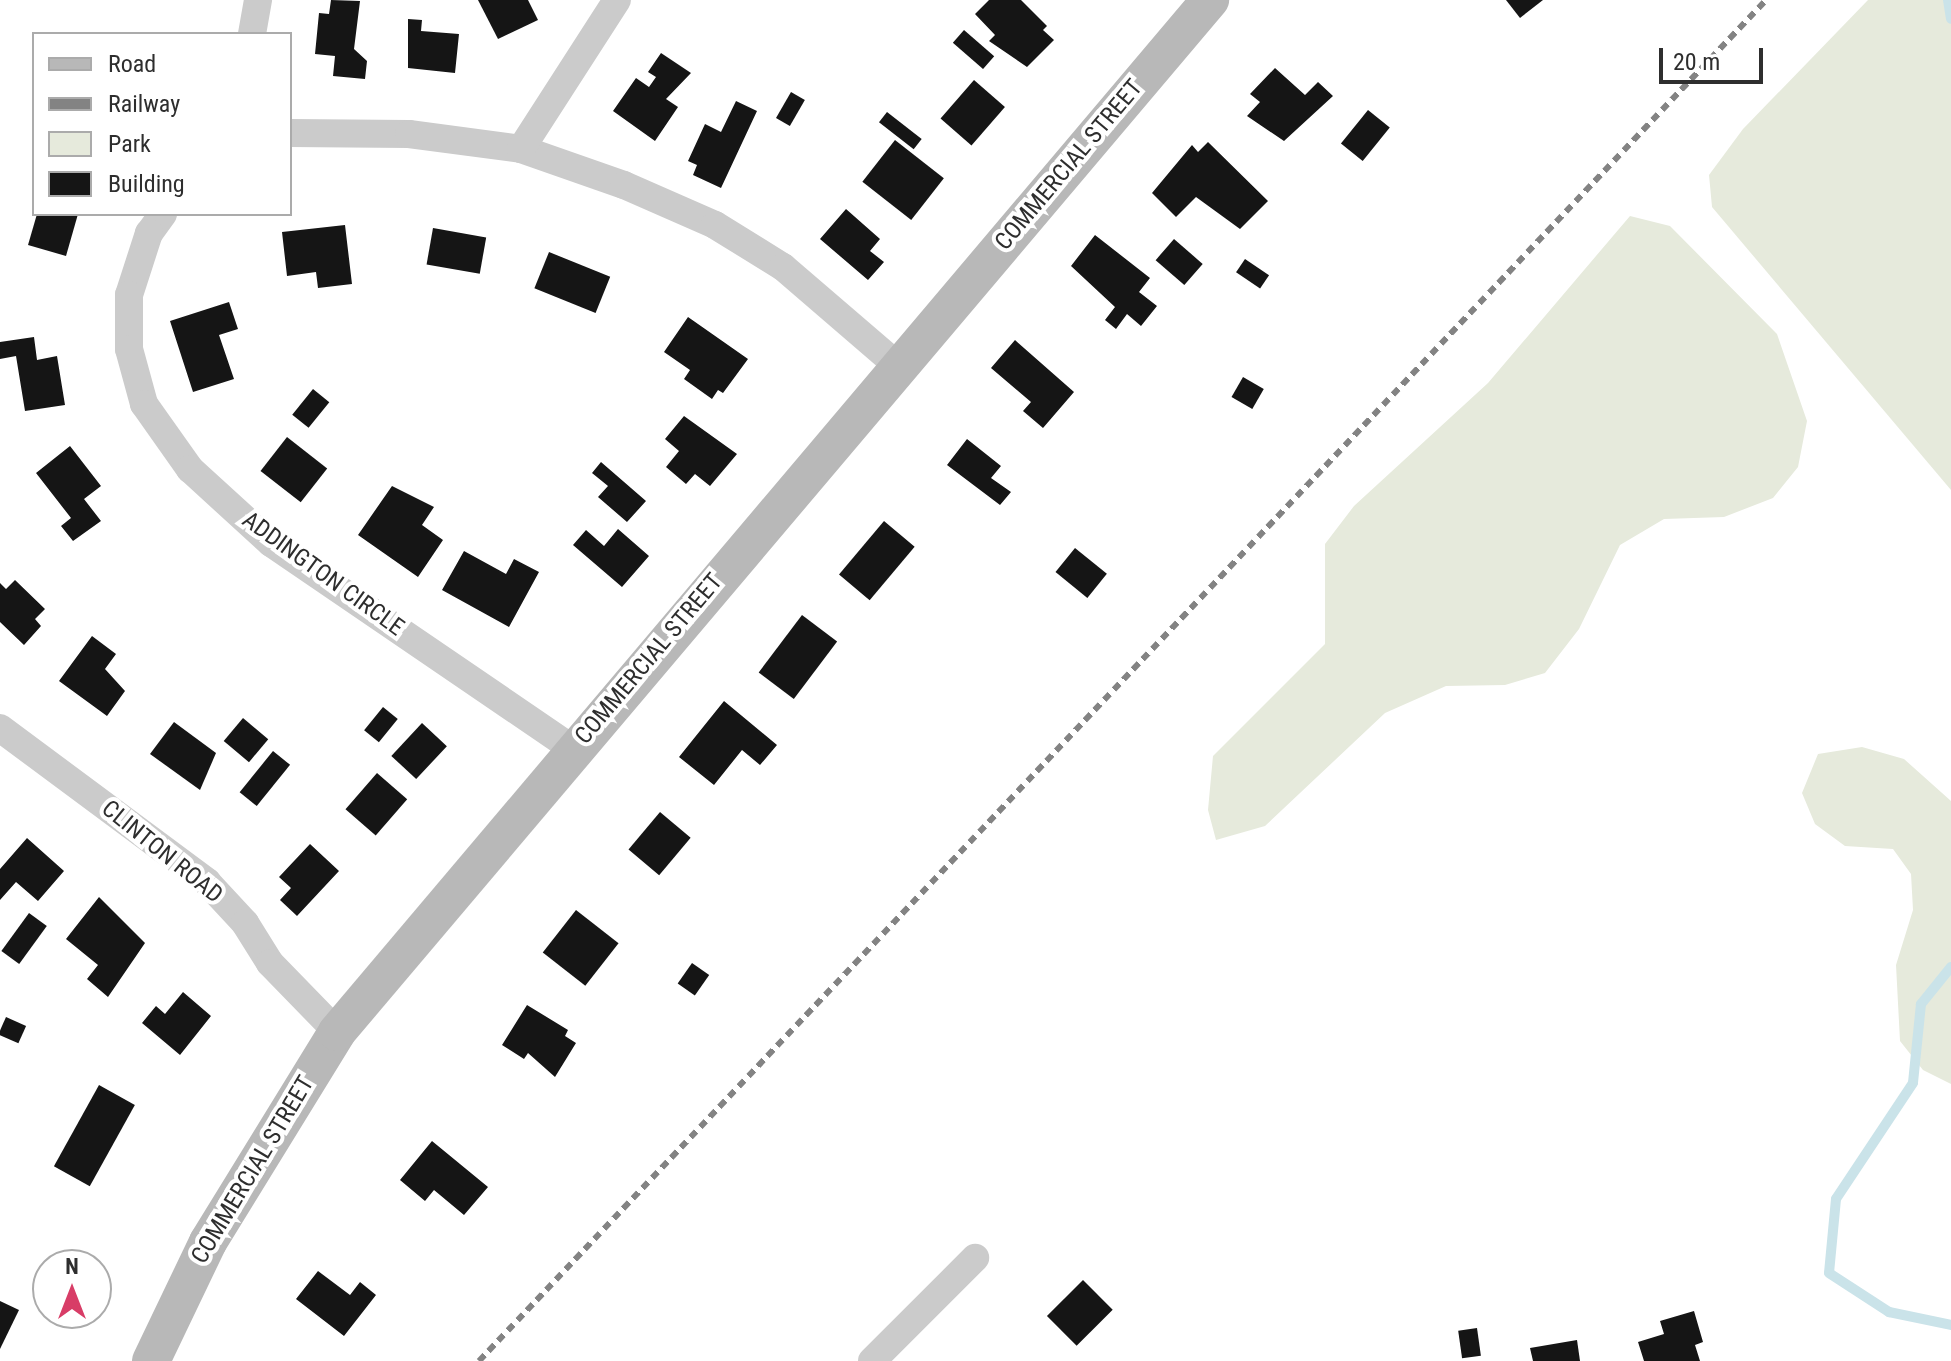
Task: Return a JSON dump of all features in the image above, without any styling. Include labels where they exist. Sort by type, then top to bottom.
[{"type":"main road","name":"COMMERCIAL STREET","points":[[151,1361],[208,1242],[337,1032],[573,749],[1210,0]]},
{"type":"street","points":[[252,32],[258,0]]},
{"type":"street","points":[[521,149],[617,0]]},
{"type":"street","points":[[292,133],[409,134],[521,149],[715,225],[783,267],[898,366]]},
{"type":"street","name":"ADDINGTON CIRCLE","points":[[162,216],[149,233],[129,295],[129,349],[144,404],[190,469],[271,543],[573,749]]},
{"type":"street","name":"CLINTON ROAD","points":[[0,728],[207,882],[245,923],[270,963],[337,1032]]},
{"type":"street","points":[[872,1361],[975,1258]]},
{"type":"green space","points":[[1868,0],[1951,0],[1951,490],[1712,207],[1709,175],[1743,129]]},
{"type":"green space","points":[[1630,216],[1670,226],[1777,334],[1807,421],[1798,467],[1773,498],[1724,517],[1664,519],[1620,545],[1579,629],[1545,673],[1505,685],[1446,686],[1385,713],[1265,826],[1216,840],[1208,810],[1213,756],[1325,644],[1325,544],[1354,506],[1488,383]]},
{"type":"green space","points":[[1862,747],[1904,759],[1951,801],[1951,1084],[1923,1070],[1900,1041],[1896,965],[1913,910],[1911,874],[1893,849],[1845,846],[1815,824],[1802,793],[1818,754]]},
{"type":"building","points":[[331,0],[360,1],[354,49],[367,61],[365,79],[333,76],[335,56],[315,54],[319,13],[329,14]]},
{"type":"building","points":[[478,0],[528,0],[538,20],[498,39]]},
{"type":"building","points":[[989,0],[1021,0],[1047,26],[1043,30],[1054,40],[1027,67],[989,41],[995,35],[975,14]]},
{"type":"building","points":[[1506,0],[1543,0],[1520,18]]},
{"type":"building","points":[[408,19],[422,20],[421,31],[459,34],[455,73],[408,68]]},
{"type":"building","points":[[964,30],[994,56],[983,69],[953,43]]},
{"type":"building","points":[[661,53],[691,73],[666,99],[678,107],[655,141],[613,111],[636,78],[649,87],[656,77],[648,72]]},
{"type":"building","points":[[1275,68],[1305,95],[1318,82],[1333,96],[1284,141],[1247,116],[1260,102],[1250,94]]},
{"type":"building","points":[[974,80],[1005,107],[971,145],[941,118]]},
{"type":"building","points":[[791,92],[805,100],[790,126],[776,118]]},
{"type":"building","points":[[736,101],[757,111],[721,188],[693,175],[697,165],[688,161],[705,124],[721,132]]},
{"type":"building","points":[[1368,110],[1390,128],[1363,161],[1341,143]]},
{"type":"building","points":[[887,112],[922,139],[914,149],[879,122]]},
{"type":"building","points":[[895,140],[944,178],[911,220],[862,182]]},
{"type":"building","points":[[1208,142],[1268,201],[1240,229],[1196,197],[1176,217],[1152,193],[1192,145],[1198,152]]},
{"type":"building","points":[[846,209],[880,239],[870,251],[884,262],[868,280],[820,239]]},
{"type":"building","points":[[36,216],[77,216],[66,256],[28,245]]},
{"type":"building","points":[[345,225],[352,284],[318,288],[316,272],[287,276],[282,232]]},
{"type":"building","points":[[433,228],[486,237],[480,274],[427,264]]},
{"type":"building","points":[[1095,235],[1150,278],[1139,292],[1157,306],[1141,326],[1127,314],[1116,329],[1105,320],[1115,307],[1071,266]]},
{"type":"building","points":[[1174,239],[1203,264],[1184,285],[1156,260]]},
{"type":"building","points":[[549,252],[610,277],[596,313],[534,288]]},
{"type":"building","points":[[1245,259],[1269,275],[1260,288],[1236,272]]},
{"type":"building","points":[[229,302],[238,329],[219,335],[234,379],[193,392],[170,321]]},
{"type":"building","points":[[688,317],[748,359],[723,393],[718,390],[712,399],[684,379],[690,370],[664,352]]},
{"type":"building","points":[[34,337],[37,360],[57,356],[65,405],[25,411],[16,356],[0,359],[0,342]]},
{"type":"building","points":[[1015,340],[1074,392],[1043,428],[1023,411],[1031,402],[991,368]]},
{"type":"building","points":[[1243,377],[1264,389],[1252,409],[1232,397]]},
{"type":"building","points":[[313,389],[329,402],[309,428],[292,415]]},
{"type":"building","points":[[684,416],[737,454],[710,486],[695,474],[686,484],[666,467],[679,451],[665,439]]},
{"type":"building","points":[[287,437],[327,468],[301,502],[261,471]]},
{"type":"building","points":[[967,439],[1001,466],[991,478],[1011,492],[1000,505],[947,465]]},
{"type":"building","points":[[70,446],[101,486],[84,499],[101,521],[73,541],[61,526],[71,518],[36,473]]},
{"type":"building","points":[[601,462],[646,501],[627,522],[598,497],[608,486],[592,473]]},
{"type":"building","points":[[392,486],[434,507],[422,525],[443,540],[418,577],[358,535]]},
{"type":"building","points":[[884,521],[915,547],[870,600],[839,575]]},
{"type":"building","points":[[618,529],[649,556],[622,587],[573,545],[586,530],[604,546]]},
{"type":"building","points":[[1075,548],[1107,574],[1087,598],[1055,572]]},
{"type":"building","points":[[464,551],[506,574],[514,559],[539,572],[509,627],[442,590]]},
{"type":"building","points":[[15,580],[45,609],[35,619],[41,626],[24,645],[0,622],[0,583],[6,589]]},
{"type":"building","points":[[802,615],[837,641],[794,699],[759,673]]},
{"type":"building","points":[[92,636],[116,654],[105,669],[125,691],[107,716],[59,681]]},
{"type":"building","points":[[724,701],[777,745],[760,765],[742,750],[714,785],[679,757]]},
{"type":"building","points":[[383,707],[398,719],[379,742],[364,730]]},
{"type":"building","points":[[243,718],[268,739],[249,762],[224,741]]},
{"type":"building","points":[[174,722],[216,753],[200,790],[150,754]]},
{"type":"building","points":[[422,723],[447,746],[416,779],[391,756]]},
{"type":"building","points":[[273,751],[290,765],[257,806],[240,792]]},
{"type":"building","points":[[377,773],[407,799],[376,835],[346,809]]},
{"type":"building","points":[[660,812],[691,838],[659,875],[629,850]]},
{"type":"building","points":[[27,838],[64,871],[38,901],[16,882],[0,900],[0,869]]},
{"type":"building","points":[[310,844],[339,871],[297,916],[280,900],[291,888],[279,877]]},
{"type":"building","points":[[99,897],[145,943],[108,997],[87,979],[98,965],[66,939]]},
{"type":"building","points":[[576,910],[619,943],[585,986],[543,953]]},
{"type":"building","points":[[29,913],[47,926],[19,964],[1,951]]},
{"type":"building","points":[[692,963],[709,975],[695,996],[678,983]]},
{"type":"building","points":[[183,992],[211,1016],[180,1055],[142,1023],[156,1006],[165,1014]]},
{"type":"building","points":[[527,1005],[568,1030],[565,1036],[576,1043],[555,1077],[528,1053],[524,1059],[502,1045]]},
{"type":"building","points":[[6,1017],[26,1026],[18,1043],[0,1035]]},
{"type":"building","points":[[99,1085],[135,1105],[90,1186],[54,1166]]},
{"type":"building","points":[[432,1141],[488,1187],[464,1215],[434,1190],[425,1201],[400,1180]]},
{"type":"building","points":[[318,1271],[350,1295],[360,1282],[376,1295],[344,1336],[296,1299]]},
{"type":"building","points":[[1083,1280],[1113,1310],[1077,1346],[1047,1316]]},
{"type":"building","points":[[0,1301],[19,1310],[0,1349]]},
{"type":"building","points":[[1694,1311],[1703,1342],[1695,1345],[1700,1361],[1644,1361],[1638,1342],[1664,1334],[1660,1321]]},
{"type":"building","points":[[1477,1328],[1481,1356],[1462,1358],[1458,1331]]},
{"type":"building","points":[[1577,1340],[1580,1361],[1533,1361],[1530,1348]]},
{"type":"waterway","points":[[1948,0],[1951,19]]},
{"type":"waterway","points":[[1951,967],[1921,1004],[1913,1083],[1836,1199],[1829,1273],[1889,1312],[1951,1325]]},
{"type":"railway","points":[[479,1361],[1766,0]]}]
